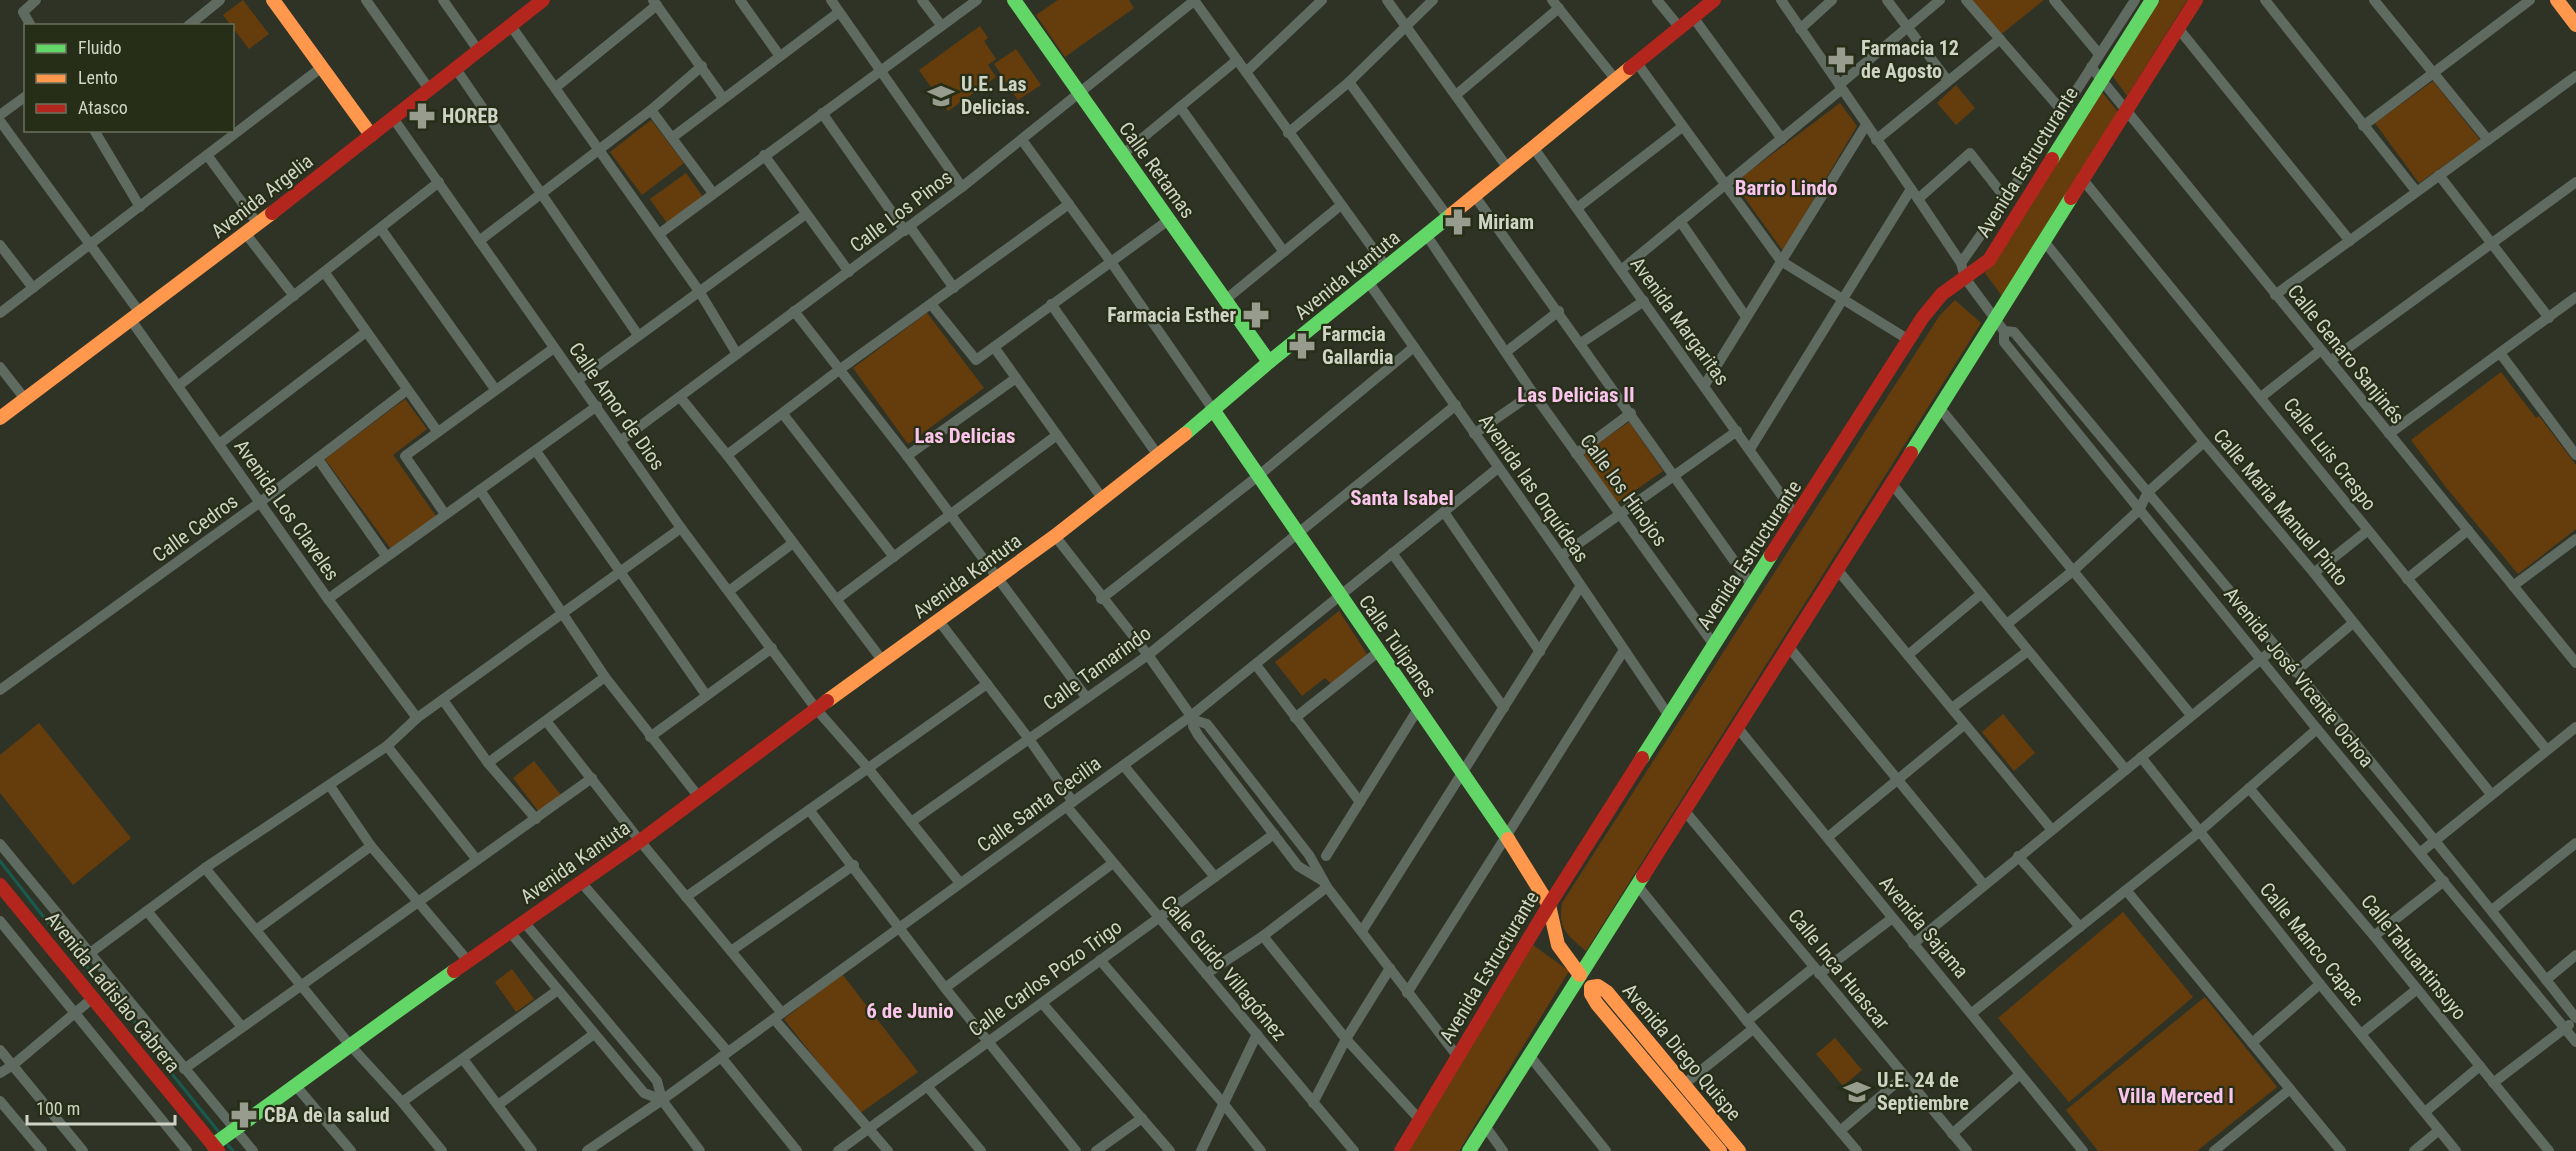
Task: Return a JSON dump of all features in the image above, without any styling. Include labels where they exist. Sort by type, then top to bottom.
[{"type":"main road","points":[[273,0],[371,135]]},
{"type":"main road","name":"Avenida Argelia","points":[[0,418],[246,234],[543,0]]},
{"type":"main road","name":"Calle Retamas","points":[[1014,0],[1269,362]]},
{"type":"main road","name":"Avenida Kantuta","points":[[216,1148],[235,1129],[296,1086],[349,1044],[640,841],[882,660],[1055,536],[1214,411],[1269,362],[1427,236],[1507,167],[1714,0]]},
{"type":"main road","name":"Avenida Estructurante","points":[[1401,1151],[1549,905],[1923,317],[1942,294],[1989,260],[2152,0]]},
{"type":"main road","points":[[1469,1151],[1836,568],[1892,484],[1994,319],[2084,181],[2196,0]]},
{"type":"main road","points":[[2557,0],[2576,26]]},
{"type":"main road","name":"Calle Tulipanes","points":[[1214,411],[1507,837],[1549,905]]},
{"type":"main road","name":"Avenida Ladislao Cabrera","points":[[0,885],[216,1148]]},
{"type":"main road","name":"Avenida Diego Quispe","points":[[1549,905],[1558,945],[1580,975]]},
{"type":"main road","name":"Avenida Diego Quispe","points":[[1720,1151],[1597,1004],[1591,994],[1591,987],[1598,986],[1607,992],[1739,1151]]},
{"type":"street","points":[[30,24],[23,12],[36,0]]},
{"type":"street","points":[[191,24],[220,0]]},
{"type":"street","points":[[366,0],[429,89]]},
{"type":"street","points":[[443,0],[478,50]]},
{"type":"street","points":[[740,0],[779,56]]},
{"type":"street","points":[[831,0],[962,187]]},
{"type":"street","points":[[922,0],[941,25]]},
{"type":"street","points":[[659,234],[977,0]]},
{"type":"street","points":[[1194,0],[1387,268]]},
{"type":"street","name":"Calle Los Pinos","points":[[620,441],[1022,141],[1194,0]]},
{"type":"street","points":[[1246,72],[1322,0]]},
{"type":"street","points":[[1388,0],[1507,167]]},
{"type":"street","points":[[1288,133],[1349,82],[1433,0]]},
{"type":"street","points":[[1657,0],[1680,28]]},
{"type":"street","points":[[1781,0],[1961,263],[1965,278],[1994,319],[2004,331],[2014,332],[2148,492],[2492,910],[2576,1018],[2493,1083]]},
{"type":"street","points":[[1800,29],[1832,0]]},
{"type":"street","points":[[1887,0],[1948,81]]},
{"type":"street","points":[[1621,270],[1782,139],[1940,0]]},
{"type":"street","points":[[1966,0],[2063,112]]},
{"type":"street","points":[[2054,0],[2099,54]]},
{"type":"street","name":"Avenida Estructurante","points":[[1961,263],[2006,200],[2134,0]]},
{"type":"street","points":[[2265,0],[2416,191]]},
{"type":"street","points":[[2390,0],[2377,4],[2487,140]]},
{"type":"street","points":[[2363,126],[2530,0]]},
{"type":"street","points":[[556,87],[655,2],[723,98]]},
{"type":"street","points":[[1456,95],[1556,4],[1616,80]]},
{"type":"street","points":[[673,137],[839,12]]},
{"type":"street","points":[[1694,17],[1782,139]]},
{"type":"street","points":[[511,26],[699,291],[737,354]]},
{"type":"street","points":[[2178,28],[2350,241]]},
{"type":"street","points":[[1876,140],[2000,39]]},
{"type":"street","points":[[1123,154],[1237,60]]},
{"type":"street","points":[[1637,63],[1781,261],[1909,340]]},
{"type":"street","points":[[479,241],[651,110],[702,66]]},
{"type":"street","points":[[0,313],[322,67]]},
{"type":"street","name":"Calle Genaro Sanjinés","points":[[2091,67],[2576,663]]},
{"type":"street","points":[[456,69],[638,335]]},
{"type":"street","points":[[2275,295],[2576,76]]},
{"type":"street","points":[[1349,82],[1448,217]]},
{"type":"street","points":[[0,115],[24,97]]},
{"type":"street","points":[[1180,107],[1284,252]]},
{"type":"street","points":[[651,110],[713,193]]},
{"type":"street","points":[[822,113],[907,229],[954,288]]},
{"type":"street","name":"Calle Amor de Dios","points":[[393,118],[681,528],[818,710],[960,883]]},
{"type":"street","name":"Avenida Los Claveles","points":[[0,121],[91,244],[178,386],[328,599],[417,718]]},
{"type":"street","points":[[1704,386],[1866,125]]},
{"type":"street","points":[[1577,208],[1682,127]]},
{"type":"street","points":[[95,132],[140,207]]},
{"type":"street","points":[[1022,141],[1111,262],[1214,411]]},
{"type":"street","name":"Avenida Margaritas","points":[[1533,147],[1797,517]]},
{"type":"street","points":[[1918,199],[1970,153],[2006,200]]},
{"type":"street","points":[[764,155],[849,272]]},
{"type":"street","points":[[207,156],[258,224]]},
{"type":"street","points":[[2439,175],[2549,318]]},
{"type":"street","name":"Calle Luis Crespo","points":[[2084,181],[2547,750]]},
{"type":"street","points":[[178,386],[439,182]]},
{"type":"street","points":[[2330,361],[2576,182]]},
{"type":"street","points":[[1750,449],[1911,189]]},
{"type":"street","points":[[1474,195],[1559,311],[1672,476],[1752,586]]},
{"type":"street","points":[[727,455],[839,370],[1069,204]]},
{"type":"street","points":[[1225,300],[1341,205]]},
{"type":"street","points":[[578,380],[806,214]]},
{"type":"street","points":[[931,304],[976,360],[1170,219]]},
{"type":"street","points":[[1680,221],[1746,317]]},
{"type":"street","points":[[381,229],[495,389]]},
{"type":"street","points":[[246,234],[294,296]]},
{"type":"street","name":"Calle los Hinojos","points":[[1427,236],[1619,516],[1714,645]]},
{"type":"street","name":"Calle Maria Manuel Pinto","points":[[2044,241],[2204,442],[2314,573],[2492,794]]},
{"type":"street","points":[[0,245],[33,288]]},
{"type":"street","points":[[325,273],[437,431]]},
{"type":"street","name":"Avenida las Orquídeas","points":[[1368,283],[1561,556],[1669,716]]},
{"type":"street","points":[[2389,434],[2576,297]]},
{"type":"street","points":[[1581,343],[1644,301]]},
{"type":"street","points":[[1051,304],[1158,454]]},
{"type":"street","points":[[794,311],[907,456],[1086,697]]},
{"type":"street","points":[[1506,352],[1559,311]]},
{"type":"street","name":"Avenida José Vicente Ochoa","points":[[2004,331],[2004,342],[2139,510],[2576,1042]]},
{"type":"street","points":[[219,444],[366,332]]},
{"type":"street","points":[[994,347],[1102,498]]},
{"type":"street","points":[[1101,599],[1258,476],[1414,347]]},
{"type":"street","points":[[445,514],[405,456],[554,348]]},
{"type":"street","points":[[2261,397],[2321,350]]},
{"type":"street","points":[[2500,353],[2576,455]]},
{"type":"street","points":[[0,367],[25,399]]},
{"type":"street","points":[[907,456],[1016,378]]},
{"type":"street","name":"Calle Cedros","points":[[0,690],[260,503],[407,390]]},
{"type":"street","points":[[1474,434],[1533,393]]},
{"type":"street","points":[[680,397],[727,455],[882,660]]},
{"type":"street","name":"Calle Tamarindo","points":[[911,822],[1148,655],[1456,405]]},
{"type":"street","points":[[328,599],[597,406]]},
{"type":"street","points":[[1939,407],[2191,716]]},
{"type":"street","points":[[783,414],[894,557]]},
{"type":"street","points":[[1576,454],[1630,414]]},
{"type":"street","points":[[1561,556],[1737,431]]},
{"type":"street","points":[[837,599],[1057,435]]},
{"type":"street","points":[[2007,624],[2074,570],[2139,510],[2148,492],[2204,442]]},
{"type":"street","points":[[536,451],[623,572],[706,695]]},
{"type":"street","points":[[318,459],[386,556]]},
{"type":"street","name":"Calle Santa Cecilia","points":[[587,1151],[662,1100],[960,883],[1193,718],[1498,468]]},
{"type":"street","points":[[1892,484],[2126,770]]},
{"type":"street","points":[[480,490],[605,677],[698,796]]},
{"type":"street","points":[[1444,512],[1540,652]]},
{"type":"street","points":[[90,953],[205,868],[387,746],[417,718],[623,572],[681,528]]},
{"type":"street","points":[[2407,579],[2468,530]]},
{"type":"street","points":[[2314,573],[2367,531]]},
{"type":"street","points":[[1055,536],[1101,599],[1148,655],[1193,718],[1196,732],[1298,866],[1326,884]]},
{"type":"street","points":[[2513,586],[2576,539]]},
{"type":"street","points":[[729,591],[793,543]]},
{"type":"street","points":[[1392,553],[1504,708]]},
{"type":"street","points":[[1836,568],[2052,830]]},
{"type":"street","points":[[1362,931],[1580,587]]},
{"type":"street","points":[[1908,655],[1981,594]]},
{"type":"street","name":"Calle Guido Villagómez","points":[[939,621],[1029,739],[1070,805],[1113,863],[1354,1151]]},
{"type":"street","points":[[2295,672],[2353,623]]},
{"type":"street","points":[[1788,646],[1984,885]]},
{"type":"street","points":[[1913,944],[2018,855],[2088,801],[2276,647]]},
{"type":"street","points":[[650,737],[772,648]]},
{"type":"street","points":[[1407,993],[1624,650]]},
{"type":"street","points":[[1952,708],[2028,651]]},
{"type":"street","points":[[1295,717],[1378,652]]},
{"type":"street","points":[[1256,665],[1360,802]]},
{"type":"street","points":[[488,763],[547,722],[605,677]]},
{"type":"street","points":[[686,897],[987,684]]},
{"type":"street","points":[[443,700],[488,763],[536,819]]},
{"type":"street","points":[[1326,856],[1418,709]]},
{"type":"street","points":[[1193,718],[1207,724],[1309,855],[1326,884],[1458,1057]]},
{"type":"street","points":[[547,722],[640,841],[731,951],[778,1016],[888,1151]]},
{"type":"street","points":[[1828,837],[1898,782],[1964,725]]},
{"type":"street","name":"Avenida Sajama","points":[[1737,727],[2083,1151]]},
{"type":"street","points":[[2421,852],[2576,727]]},
{"type":"street","points":[[1972,1013],[2199,832],[2317,729]]},
{"type":"street","points":[[387,746],[477,860]]},
{"type":"street","name":"Calle Manco Capac","points":[[2141,757],[2320,984],[2456,1151]]},
{"type":"street","points":[[1124,766],[1215,877]]},
{"type":"street","points":[[184,1069],[592,778]]},
{"type":"street","points":[[330,786],[371,846],[468,962]]},
{"type":"street","name":"CalleTahuantinsuyo","points":[[2249,788],[2374,936],[2549,1151]]},
{"type":"street","name":"Calle Inca Huascar","points":[[1684,810],[1903,1077],[1967,1151]]},
{"type":"street","points":[[810,811],[854,865],[945,988],[1076,1151]]},
{"type":"street","name":"Calle Carlos Pozo Trigo","points":[[838,1151],[1274,834]]},
{"type":"street","points":[[2492,910],[2576,843]]},
{"type":"street","points":[[0,844],[253,1151]]},
{"type":"street","points":[[256,930],[371,846]]},
{"type":"street","points":[[2018,855],[2080,927]]},
{"type":"street","points":[[945,988],[1113,863]]},
{"type":"street","points":[[731,951],[854,865]]},
{"type":"street","points":[[205,868],[349,1044],[402,1102],[439,1150]]},
{"type":"street","points":[[580,881],[725,1054],[797,1151]]},
{"type":"street","points":[[2374,936],[2444,881]]},
{"type":"street","points":[[1206,974],[1263,936],[1326,884]]},
{"type":"street","points":[[1637,885],[1750,1025],[1857,1151]]},
{"type":"street","points":[[2127,890],[2341,1151]]},
{"type":"street","points":[[147,911],[242,1027]]},
{"type":"street","points":[[1683,1085],[1750,1025],[1816,971],[1892,919]]},
{"type":"street","points":[[0,921],[187,1151]]},
{"type":"street","points":[[524,922],[657,1081],[662,1100],[700,1151]]},
{"type":"street","points":[[510,932],[644,1093],[662,1100]]},
{"type":"street","points":[[1263,936],[1346,1039],[1420,1120]]},
{"type":"street","points":[[2546,980],[2576,955]]},
{"type":"street","points":[[1100,960],[1224,1103],[1261,1151]]},
{"type":"street","points":[[1313,1103],[1346,1039],[1390,968]]},
{"type":"street","name":"Avenida Diego Quispe","points":[[1580,975],[1591,987]]},
{"type":"street","points":[[2252,1043],[2320,984]]},
{"type":"street","points":[[402,1102],[558,990]]},
{"type":"street","points":[[2361,1034],[2416,990]]},
{"type":"street","points":[[0,1073],[13,1065],[94,998]]},
{"type":"street","points":[[1042,1003],[1170,1151]]},
{"type":"street","points":[[498,1105],[594,1034]]},
{"type":"street","points":[[1201,1151],[1257,1034]]},
{"type":"street","points":[[0,1050],[83,1151]]},
{"type":"street","points":[[1529,1055],[1606,1151]]},
{"type":"street","points":[[463,1059],[532,1151]]},
{"type":"street","points":[[2425,1112],[2480,1066]]},
{"type":"street","points":[[1952,1134],[2019,1075]]},
{"type":"street","points":[[1840,1131],[1903,1077]]},
{"type":"street","points":[[296,1086],[351,1151]]},
{"type":"street","points":[[927,1086],[981,1151]]},
{"type":"street","points":[[2214,1151],[2290,1089]]},
{"type":"street","points":[[0,1101],[42,1151]]},
{"type":"street","points":[[1096,1151],[1142,1118]]},
{"type":"street","points":[[1485,1126],[1503,1151]]},
{"type":"street","points":[[2414,1151],[2439,1130]]},
{"type":"shaded area","points":[[243,0],[269,34],[249,49],[234,29],[234,24],[230,24],[223,15]]},
{"type":"shaded area","points":[[1058,0],[1129,0],[1134,8],[1065,57],[1036,15]]},
{"type":"shaded area","points":[[1970,0],[2044,0],[1999,36]]},
{"type":"shaded area","points":[[2160,0],[2187,0],[2127,96],[2112,75]]},
{"type":"shaded area","points":[[980,26],[988,38],[984,41],[996,59],[988,65],[996,77],[948,111],[919,70]]},
{"type":"shaded area","points":[[1016,49],[1041,85],[1018,100],[994,64]]},
{"type":"shaded area","points":[[2433,81],[2480,140],[2419,183],[2375,123]]},
{"type":"shaded area","points":[[1956,85],[1975,108],[1956,125],[1937,103]]},
{"type":"shaded area","points":[[2102,92],[2118,112],[2002,296],[1985,273]]},
{"type":"shaded area","points":[[1840,103],[1857,126],[1783,251],[1734,183]]},
{"type":"shaded area","points":[[651,120],[684,163],[642,195],[610,152]]},
{"type":"shaded area","points":[[686,173],[703,197],[667,223],[650,199]]},
{"type":"shaded area","points":[[1955,300],[1981,323],[1586,951],[1565,931],[1561,920],[1562,903],[1940,315]]},
{"type":"shaded area","points":[[927,313],[984,388],[908,444],[853,368]]},
{"type":"shaded area","points":[[2501,372],[2536,418],[2539,416],[2576,465],[2576,529],[2518,574],[2445,486],[2411,440]]},
{"type":"shaded area","points":[[405,399],[427,429],[393,455],[436,516],[391,549],[325,459]]},
{"type":"shaded area","points":[[1629,422],[1663,471],[1617,503],[1583,454]]},
{"type":"shaded area","points":[[1339,611],[1367,654],[1334,686],[1325,678],[1302,696],[1275,662]]},
{"type":"shaded area","points":[[2003,714],[2035,753],[2014,771],[1982,732]]},
{"type":"shaded area","points":[[39,723],[131,838],[73,885],[0,793],[0,755]]},
{"type":"shaded area","points":[[534,761],[561,795],[539,812],[513,778]]},
{"type":"shaded area","points":[[2123,912],[2193,997],[2069,1102],[1998,1018]]},
{"type":"shaded area","points":[[1533,945],[1569,971],[1459,1151],[1407,1151]]},
{"type":"shaded area","points":[[512,969],[534,999],[516,1012],[495,982]]},
{"type":"shaded area","points":[[842,974],[918,1072],[859,1114],[784,1019]]},
{"type":"shaded area","points":[[2205,997],[2277,1087],[2197,1151],[2098,1151],[2066,1110]]},
{"type":"shaded area","points":[[1835,1038],[1862,1070],[1843,1086],[1816,1054]]},
{"type":"waterway","points":[[0,861],[46,920],[135,1022],[164,1064],[218,1131]]},
{"type":"waterway","points":[[228,1145],[233,1151]]},
{"type":"traffic: fast","points":[[1014,0],[1269,362]]},
{"type":"traffic: fast","points":[[2052,159],[2152,0]]},
{"type":"traffic: fast","points":[[1911,453],[2071,198]]},
{"type":"traffic: fast","points":[[1185,434],[1269,362],[1452,214]]},
{"type":"traffic: fast","points":[[1214,411],[1508,839]]},
{"type":"traffic: fast","points":[[1642,758],[1771,555]]},
{"type":"traffic: fast","points":[[1469,1151],[1643,876]]},
{"type":"traffic: fast","points":[[213,1145],[454,971]]},
{"type":"traffic: slow","points":[[273,0],[371,135]]},
{"type":"traffic: slow","points":[[2557,0],[2576,25]]},
{"type":"traffic: slow","points":[[1452,214],[1630,68]]},
{"type":"traffic: slow","points":[[0,418],[272,213]]},
{"type":"traffic: slow","points":[[827,701],[1055,536],[1185,434]]},
{"type":"traffic: slow","points":[[1508,839],[1549,905],[1558,945],[1580,975]]},
{"type":"traffic: slow","points":[[1720,1151],[1597,1004],[1591,994],[1591,987],[1598,986],[1607,992],[1739,1151]]},
{"type":"traffic: jam","points":[[272,213],[543,0]]},
{"type":"traffic: jam","points":[[1630,68],[1714,0]]},
{"type":"traffic: jam","points":[[2071,198],[2196,0]]},
{"type":"traffic: jam","points":[[1771,555],[1923,317],[1942,294],[1989,260],[2052,159]]},
{"type":"traffic: jam","points":[[1643,876],[1911,453]]},
{"type":"traffic: jam","points":[[454,971],[640,841],[827,701]]},
{"type":"traffic: jam","points":[[1401,1151],[1549,905],[1642,758]]},
{"type":"traffic: jam","points":[[0,885],[218,1151]]},
{"type":"place","name":"Farmacia 12 de Agosto","points":[[1841,60]]},
{"type":"place","name":"U.E. Las Delicias.","points":[[941,96]]},
{"type":"place","name":"HOREB","points":[[422,116]]},
{"type":"place","name":"Miriam","points":[[1458,222]]},
{"type":"place","name":"Farmacia Esther","points":[[1256,315]]},
{"type":"place","name":"Farmcia Gallardia","points":[[1302,346]]},
{"type":"place","name":"U.E. 24 de Septiembre","points":[[1857,1092]]},
{"type":"place","name":"CBA de la salud","points":[[244,1115]]},
{"type":"district","name":"Barrio Lindo","points":[[1786,188]]},
{"type":"district","name":"Las Delicias II","points":[[1576,395]]},
{"type":"district","name":"Las Delicias","points":[[965,436]]},
{"type":"district","name":"Santa Isabel","points":[[1402,498]]},
{"type":"district","name":"6 de Junio","points":[[910,1011]]},
{"type":"district","name":"Villa Merced I","points":[[2176,1096]]}]
